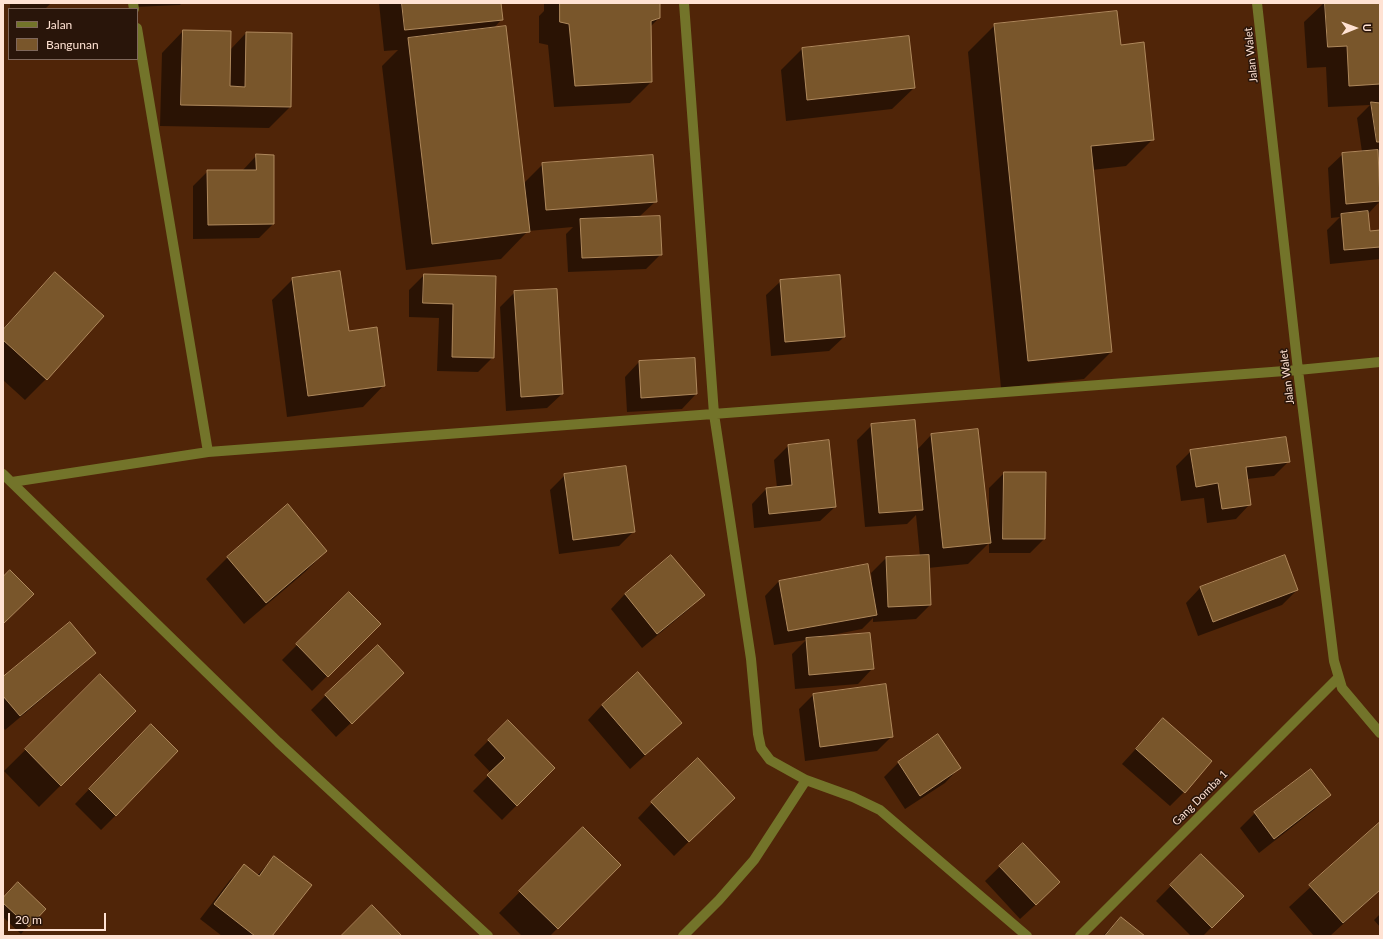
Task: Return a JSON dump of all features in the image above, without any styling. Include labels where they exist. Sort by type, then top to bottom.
[{"type":"street","points":[[684,3],[714,414],[751,659],[755,717],[761,748],[770,760],[806,780],[853,797],[880,810],[1027,936]]},
{"type":"street","name":"Jalan Walet","points":[[1257,3],[1298,370],[1334,661],[1338,678],[1347,697],[1380,733]]},
{"type":"street","points":[[138,34],[208,452]]},
{"type":"street","points":[[12,482],[208,452],[1298,370],[1380,362]]},
{"type":"street","points":[[3,474],[278,742],[488,936]]},
{"type":"street","name":"Gang Domba 1","points":[[1080,936],[1338,678]]},
{"type":"street","points":[[683,936],[719,900],[754,860],[806,780]]},
{"type":"building","points":[[402,3],[501,3],[503,20],[405,30]]},
{"type":"building","points":[[560,3],[660,3],[660,18],[651,21],[652,82],[575,86],[569,24],[560,22]]},
{"type":"building","points":[[1325,3],[1380,3],[1380,84],[1349,86],[1347,46],[1328,47]]},
{"type":"building","points":[[1117,11],[1121,45],[1144,42],[1154,140],[1091,146],[1112,352],[1028,361],[994,24]]},
{"type":"building","points":[[506,26],[530,232],[432,244],[408,38]]},
{"type":"building","points":[[183,30],[231,31],[230,86],[245,87],[246,32],[292,33],[291,107],[181,105]]},
{"type":"building","points":[[909,36],[915,88],[807,100],[802,48]]},
{"type":"building","points":[[1371,102],[1380,103],[1380,142],[1377,142]]},
{"type":"building","points":[[1378,150],[1380,201],[1346,204],[1342,153]]},
{"type":"building","points":[[256,154],[274,155],[274,224],[208,225],[207,170],[256,170]]},
{"type":"building","points":[[653,155],[657,202],[546,210],[542,163]]},
{"type":"building","points":[[1368,211],[1370,231],[1380,230],[1380,247],[1344,250],[1341,214]]},
{"type":"building","points":[[660,216],[662,255],[582,258],[580,219]]},
{"type":"building","points":[[340,271],[349,331],[377,327],[385,386],[308,396],[292,278]]},
{"type":"building","points":[[55,272],[104,316],[47,380],[3,340],[3,330]]},
{"type":"building","points":[[424,274],[496,276],[494,358],[452,357],[453,304],[423,303]]},
{"type":"building","points":[[840,275],[845,337],[785,342],[780,280]]},
{"type":"building","points":[[557,289],[563,394],[521,397],[514,291]]},
{"type":"building","points":[[695,358],[697,394],[641,398],[639,361]]},
{"type":"building","points":[[915,420],[923,510],[879,513],[871,424]]},
{"type":"building","points":[[978,429],[991,543],[943,548],[931,434]]},
{"type":"building","points":[[1286,437],[1290,462],[1246,467],[1251,505],[1222,509],[1218,483],[1196,487],[1190,450]]},
{"type":"building","points":[[829,440],[836,507],[769,514],[766,488],[792,485],[788,445]]},
{"type":"building","points":[[626,466],[635,532],[573,540],[564,474]]},
{"type":"building","points":[[1004,472],[1046,472],[1045,539],[1003,539]]},
{"type":"building","points":[[288,504],[327,551],[266,603],[227,557]]},
{"type":"building","points":[[671,555],[705,595],[657,634],[625,594]]},
{"type":"building","points":[[929,555],[931,605],[888,607],[886,557]]},
{"type":"building","points":[[1285,555],[1298,590],[1213,622],[1200,587]]},
{"type":"building","points":[[868,564],[877,615],[788,631],[779,581]]},
{"type":"building","points":[[10,570],[34,594],[3,624],[3,577]]},
{"type":"building","points":[[349,592],[381,624],[328,677],[296,644]]},
{"type":"building","points":[[70,622],[96,653],[20,716],[3,696],[3,677]]},
{"type":"building","points":[[870,633],[874,669],[809,675],[806,638]]},
{"type":"building","points":[[378,645],[404,673],[352,724],[325,695]]},
{"type":"building","points":[[638,672],[682,723],[645,755],[602,705]]},
{"type":"building","points":[[100,674],[136,711],[61,786],[25,749]]},
{"type":"building","points":[[886,684],[893,737],[820,747],[813,694]]},
{"type":"building","points":[[1163,718],[1212,761],[1185,793],[1136,749]]},
{"type":"building","points":[[508,720],[555,768],[517,806],[487,775],[505,758],[488,740]]},
{"type":"building","points":[[151,724],[178,751],[116,816],[89,789]]},
{"type":"building","points":[[938,734],[961,768],[920,796],[898,762]]},
{"type":"building","points":[[698,758],[735,798],[689,842],[651,802]]},
{"type":"building","points":[[1311,769],[1331,795],[1274,839],[1254,812]]},
{"type":"building","points":[[1380,822],[1380,890],[1343,923],[1309,885]]},
{"type":"building","points":[[583,827],[621,865],[558,929],[519,891]]},
{"type":"building","points":[[1023,843],[1060,882],[1036,905],[999,866]]},
{"type":"building","points":[[1201,854],[1244,896],[1212,928],[1170,885]]},
{"type":"building","points":[[274,856],[312,885],[272,936],[255,936],[214,904],[244,864],[259,876]]},
{"type":"building","points":[[18,882],[46,909],[29,927],[3,903],[3,898]]},
{"type":"building","points":[[372,905],[402,936],[341,936]]},
{"type":"building","points":[[1121,917],[1145,936],[1105,936]]}]
